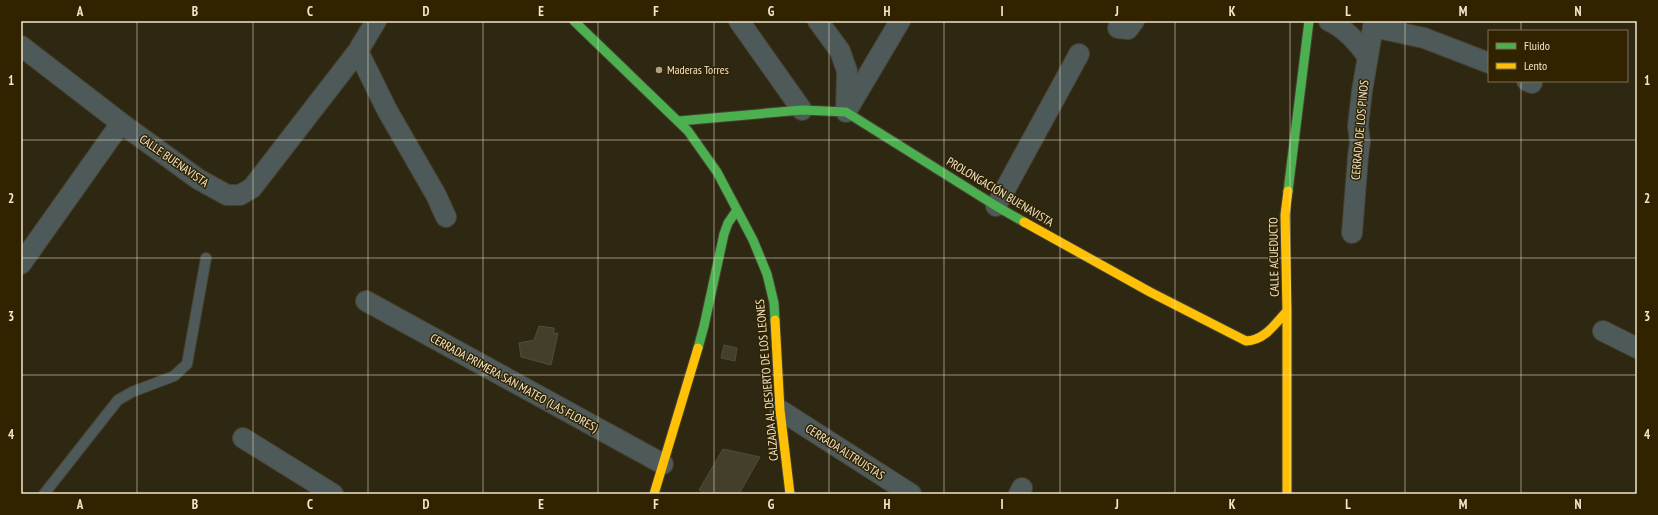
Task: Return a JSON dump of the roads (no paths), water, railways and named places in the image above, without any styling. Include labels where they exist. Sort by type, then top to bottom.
[{"type":"street","name":"CALZADA AL DESIERTO DE LOS LEONES","points":[[574,21],[688,131],[717,172],[768,274],[774,303],[780,410],[790,494]]},
{"type":"street","points":[[739,21],[802,110]]},
{"type":"street","points":[[818,21],[840,51],[847,71],[846,112]]},
{"type":"street","points":[[846,112],[900,21]]},
{"type":"street","name":"CALLE ACUEDUCTO","points":[[1287,494],[1287,312],[1284,215],[1309,21]]},
{"type":"street","points":[[1329,21],[1338,25],[1354,39],[1368,57]]},
{"type":"street","name":"CALLE BUENAVISTA","points":[[21,46],[121,123],[198,179],[227,195],[240,195],[252,188],[358,51],[367,24]]},
{"type":"street","name":"CERRADA DE LOS PINOS","points":[[1352,233],[1360,142],[1358,126],[1373,24],[1424,38],[1488,63]]},
{"type":"street","points":[[358,51],[387,110],[436,195],[446,217]]},
{"type":"street","points":[[996,206],[1079,54]]},
{"type":"street","name":"PROLONGACIÓN BUENAVISTA","points":[[679,121],[802,110],[846,112],[996,206],[1150,292],[1246,341],[1253,342],[1262,338],[1287,312]]},
{"type":"street","points":[[21,264],[121,123]]},
{"type":"street","points":[[654,494],[704,326],[724,234],[728,223],[737,210]]},
{"type":"street","name":"CERRADA PRIMERA SAN MATEO (LAS FLORES)","points":[[366,301],[663,464]]},
{"type":"street","points":[[1603,331],[1637,348]]},
{"type":"street","name":"CERRADA ALTRUISTAS","points":[[780,410],[910,494]]},
{"type":"street","points":[[243,438],[332,494]]},
{"type":"lane","points":[[44,494],[118,400],[132,392],[174,376],[188,364],[206,258]]},
{"type":"place","name":"Maderas Torres","points":[[659,70]]}]
